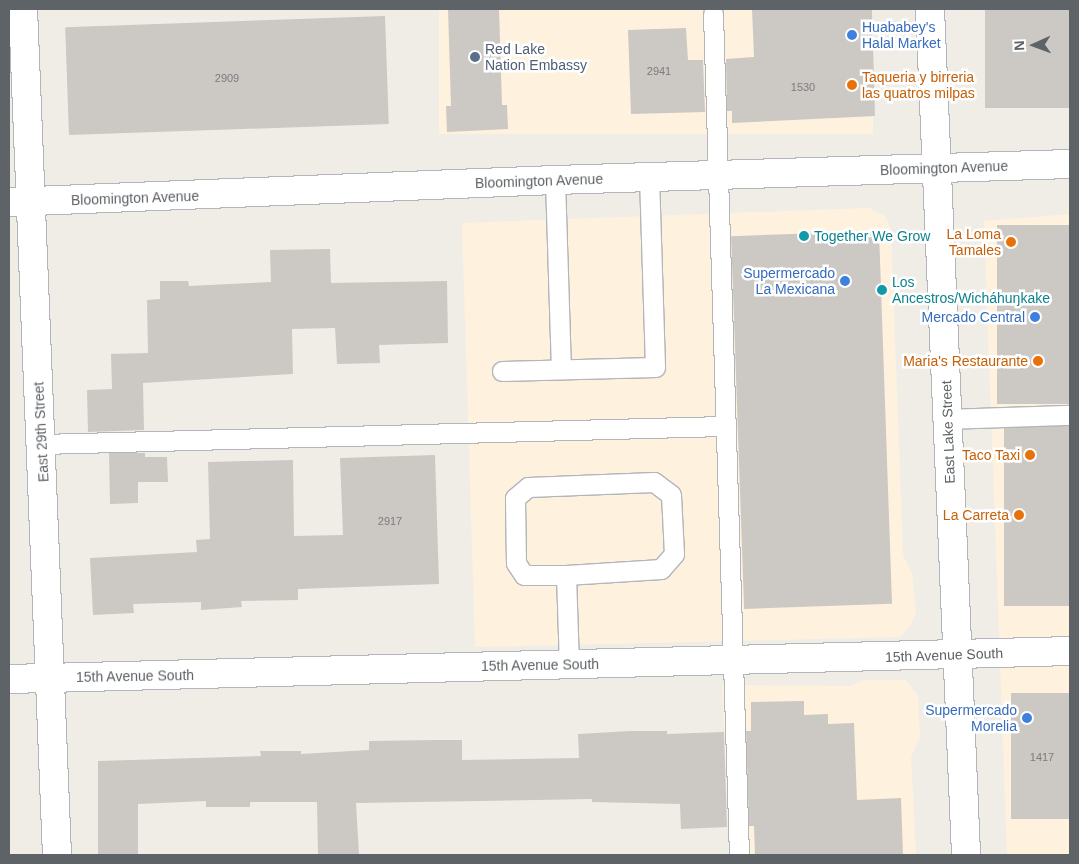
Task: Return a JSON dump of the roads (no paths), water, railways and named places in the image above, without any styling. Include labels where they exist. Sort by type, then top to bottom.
[{"type":"street","name":"East 29th Street","points":[[23,9],[20,202],[41,444],[52,678],[57,855]]},
{"type":"street","name":"East Lake Street","points":[[930,9],[966,855]]},
{"type":"street","name":"Bloomington Avenue","points":[[20,202],[555,180],[1070,164]]},
{"type":"street","name":"15th Avenue South","points":[[9,679],[1070,651]]},
{"type":"lane","points":[[713,14],[739,855]]},
{"type":"lane","points":[[502,371],[656,367],[649,177]]},
{"type":"lane","points":[[555,180],[561,368]]},
{"type":"lane","points":[[947,419],[1070,415]]},
{"type":"lane","points":[[41,444],[726,426]]},
{"type":"lane","points":[[654,482],[671,495],[674,554],[662,569],[566,575],[524,575],[516,563],[515,498],[528,488],[654,482]]},
{"type":"lane","points":[[566,575],[568,664]]},
{"type":"place","name":"Huababey's Halal Market","points":[[852,35]]},
{"type":"place","name":"Red Lake Nation Embassy","points":[[475,57]]},
{"type":"place","name":"Taqueria y birreria las quatros milpas","points":[[852,85]]},
{"type":"place","name":"Together We Grow","points":[[804,236]]},
{"type":"place","name":"La Loma Tamales","points":[[1011,242]]},
{"type":"place","name":"Supermercado La Mexicana","points":[[845,281]]},
{"type":"place","name":"Los Ancestros/Wicháhuŋkake","points":[[882,290]]},
{"type":"place","name":"Mercado Central","points":[[1035,317]]},
{"type":"place","name":"Maria's Restaurante","points":[[1038,361]]},
{"type":"place","name":"Taco Taxi","points":[[1030,455]]},
{"type":"place","name":"La Carreta","points":[[1019,515]]},
{"type":"place","name":"Supermercado Morelia","points":[[1027,718]]}]
